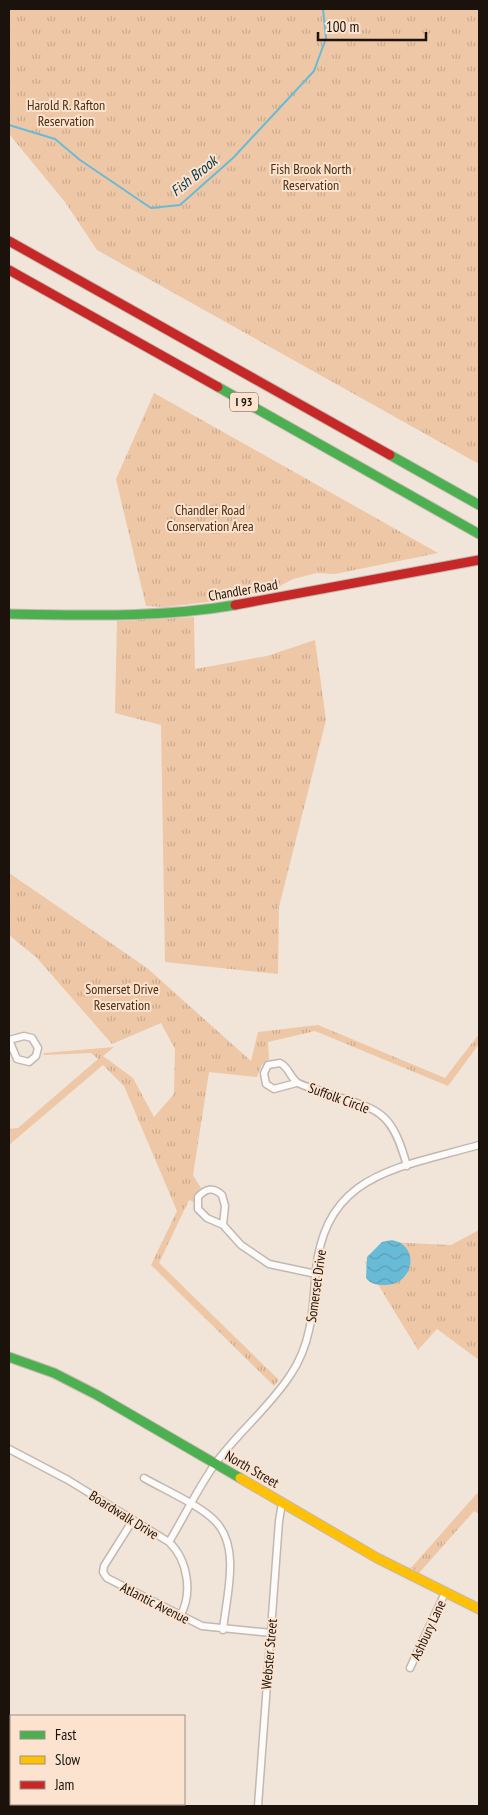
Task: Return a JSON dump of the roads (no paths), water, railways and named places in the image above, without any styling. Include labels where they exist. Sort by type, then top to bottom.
[{"type":"main road","name":"I 93","points":[[9,241],[479,505]]},
{"type":"main road","name":"I 93","points":[[9,270],[479,534]]},
{"type":"main road","name":"Chandler Road","points":[[9,614],[151,615],[195,612],[479,560]]},
{"type":"main road","name":"North Street","points":[[9,1357],[54,1373],[97,1395],[377,1558],[479,1609]]},
{"type":"street","points":[[24,1036],[32,1038],[38,1048],[36,1056],[29,1062],[17,1059],[9,1040],[24,1036]]},
{"type":"street","name":"Suffolk Circle","points":[[296,1082],[287,1068],[280,1063],[271,1064],[264,1073],[265,1082],[274,1089],[296,1082],[364,1106],[383,1116],[396,1130],[407,1166]]},
{"type":"street","name":"Somerset Drive","points":[[169,1542],[216,1464],[291,1374],[301,1357],[313,1318],[316,1274],[329,1221],[342,1201],[355,1189],[376,1176],[479,1145]]},
{"type":"street","points":[[223,1225],[225,1199],[218,1191],[206,1190],[198,1197],[198,1209],[207,1218],[223,1225],[241,1245],[269,1264],[316,1274]]},
{"type":"street","name":"Boardwalk Drive","points":[[9,1449],[51,1470],[169,1542],[182,1557],[186,1573],[185,1605],[180,1616]]},
{"type":"street","points":[[144,1478],[216,1521],[223,1532],[229,1548],[230,1560],[223,1630]]},
{"type":"street","name":"Webster Street","points":[[258,1806],[279,1521],[282,1503]]},
{"type":"street","name":"Atlantic Avenue","points":[[133,1520],[104,1566],[104,1574],[109,1579],[202,1626],[223,1630],[271,1633]]},
{"type":"street","name":"Ashbury Lane","points":[[410,1668],[445,1593]]},
{"type":"water","points":[[392,1240],[401,1243],[407,1249],[410,1265],[407,1273],[394,1284],[381,1285],[372,1283],[366,1278],[367,1257],[382,1242]]},
{"type":"waterway","name":"Fish Brook","points":[[9,125],[55,139],[80,160],[151,208],[180,205],[233,158],[314,71],[326,38],[323,9]]},
{"type":"park label","name":"Harold R. Rafton Reservation","points":[[66,114]]},
{"type":"park label","name":"Fish Brook North Reservation","points":[[311,177]]},
{"type":"park label","name":"Chandler Road Conservation Area","points":[[210,518]]},
{"type":"park label","name":"Somerset Drive Reservation","points":[[122,998]]}]
